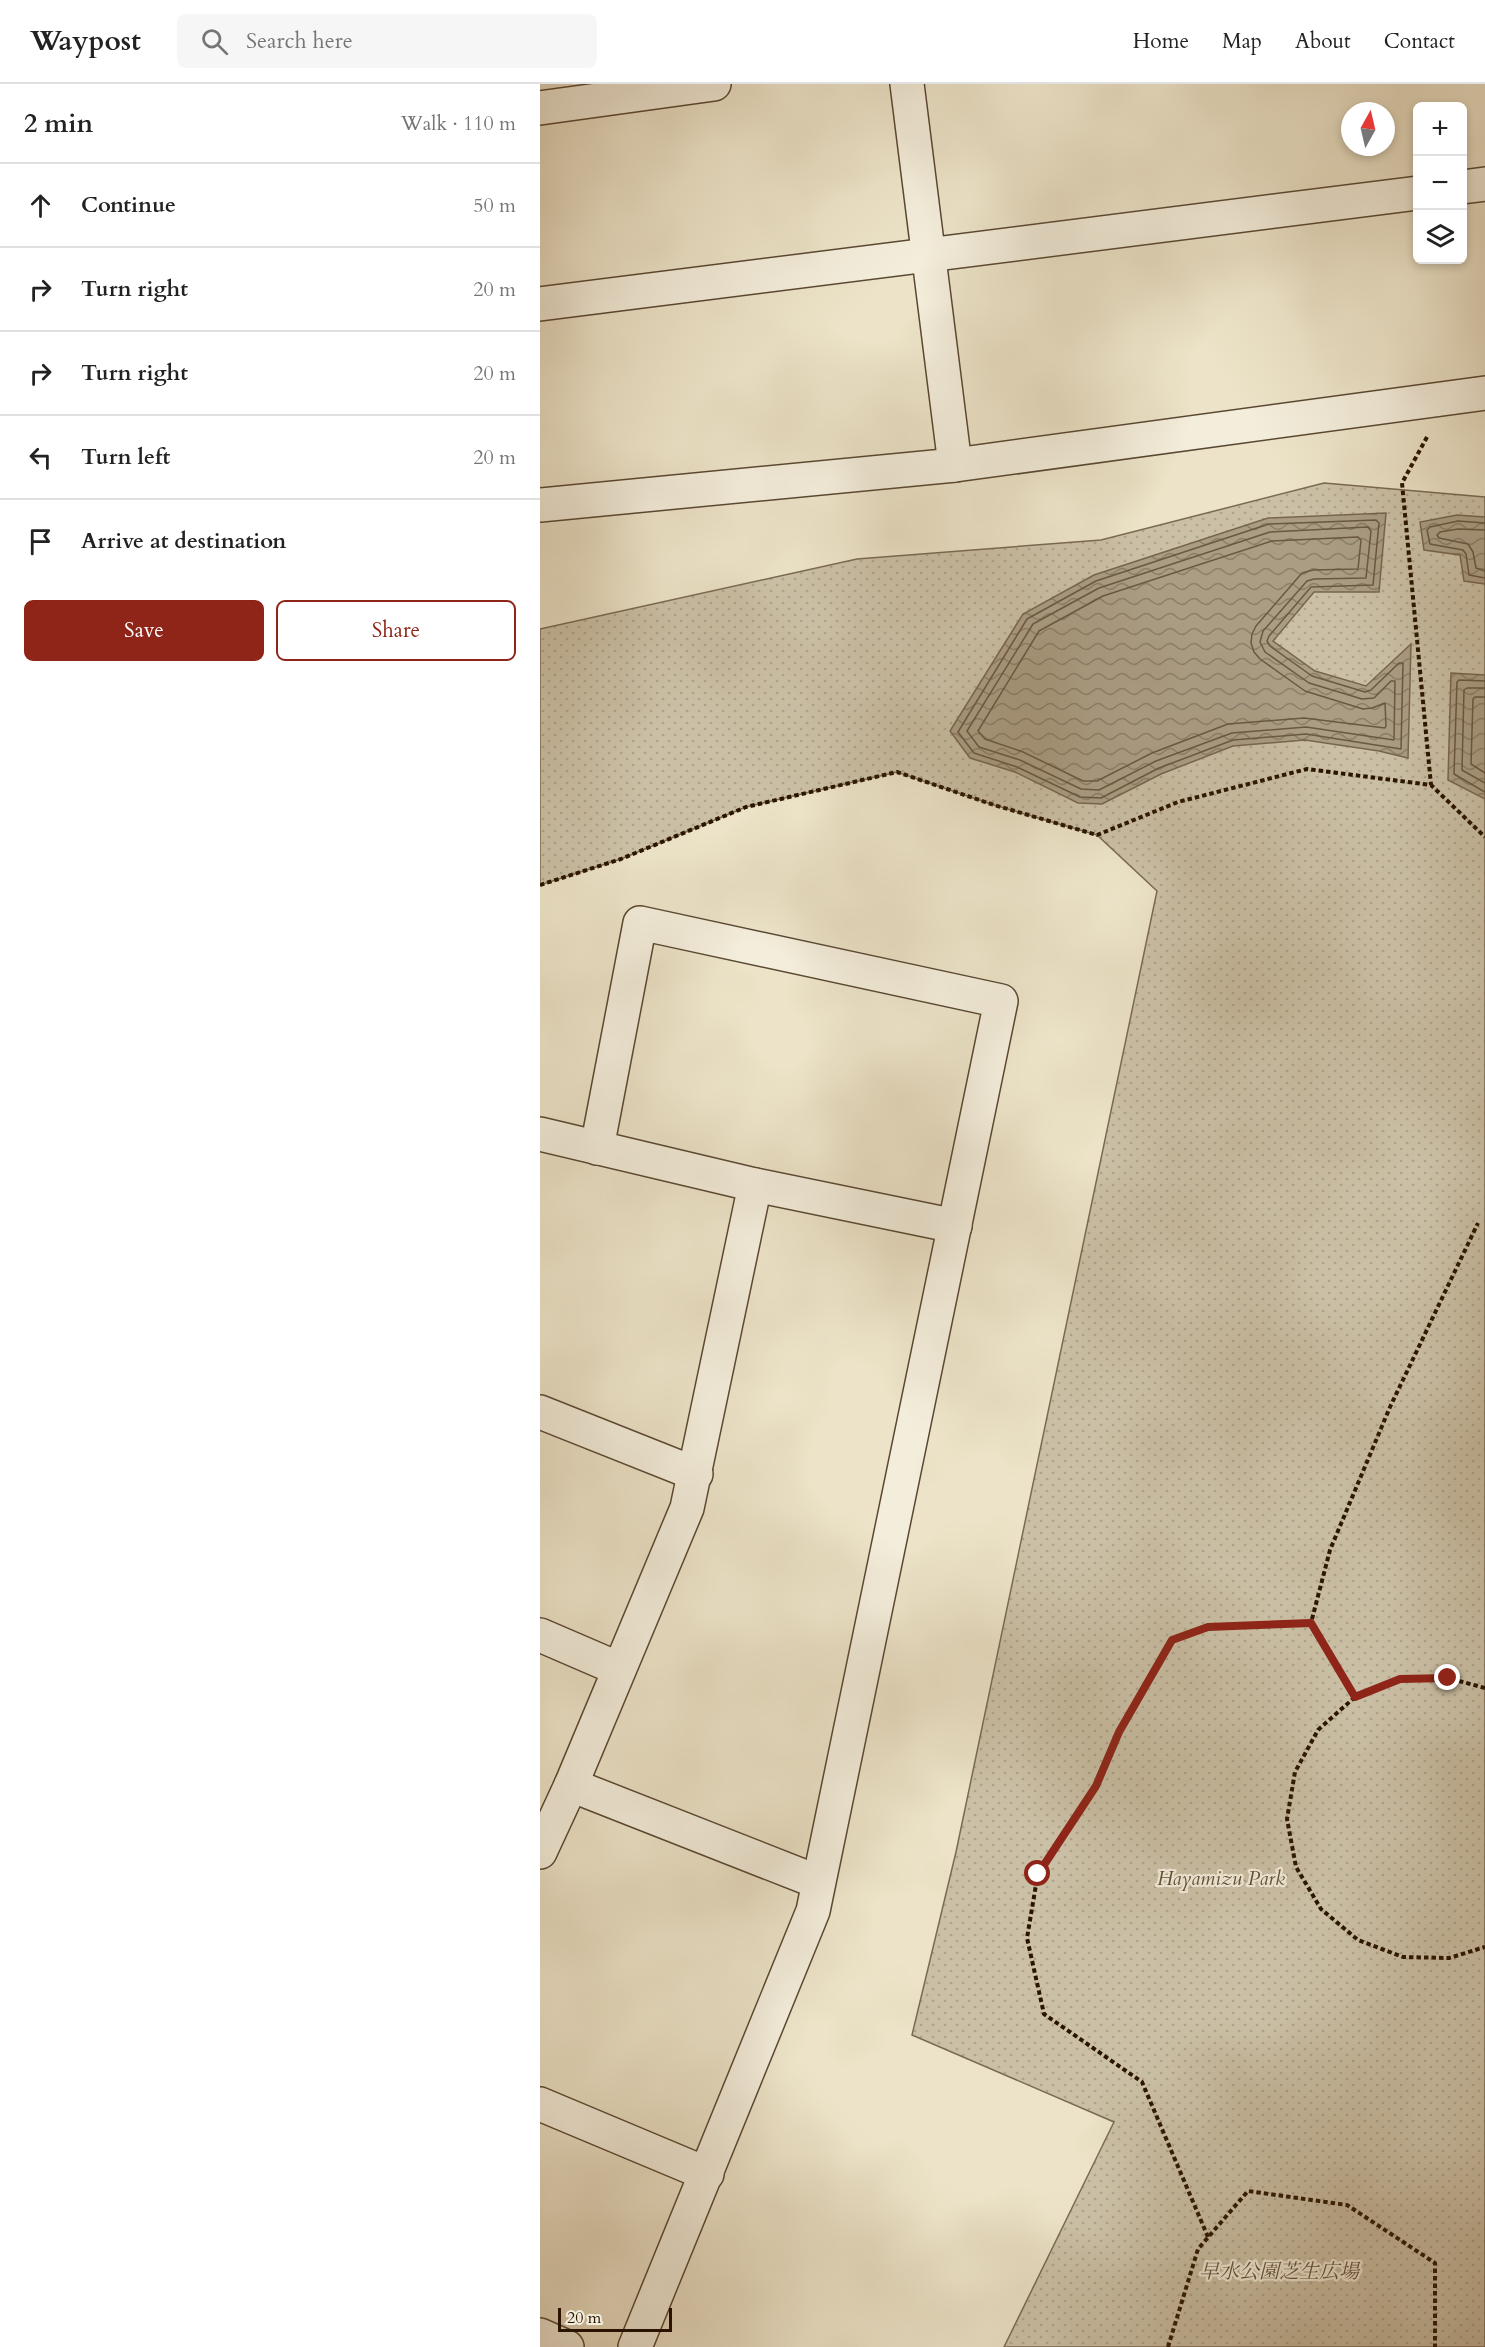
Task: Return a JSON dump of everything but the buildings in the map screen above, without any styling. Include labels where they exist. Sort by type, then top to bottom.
[{"type":"street","points":[[540,108],[714,84]]},
{"type":"street","points":[[907,84],[955,465]]},
{"type":"street","points":[[1467,186],[1485,184]]},
{"type":"street","points":[[540,304],[1413,194]]},
{"type":"street","points":[[540,505],[955,465],[1485,393]]},
{"type":"street","points":[[597,1148],[640,923],[1001,1001],[813,1911],[635,2347]]},
{"type":"street","points":[[540,1134],[755,1185],[955,1226]]},
{"type":"street","points":[[540,1852],[571,1785],[687,1508],[696,1474],[755,1185]]},
{"type":"street","points":[[540,1412],[696,1474]]},
{"type":"street","points":[[540,1635],[619,1668]]},
{"type":"street","points":[[571,1785],[818,1882]]},
{"type":"street","points":[[540,2104],[707,2174]]},
{"type":"street","points":[[540,2335],[567,2347]]},
{"type":"path","points":[[1402,483],[1431,785]]},
{"type":"path","points":[[540,885],[621,860],[746,807],[897,772],[994,805],[1097,835],[1178,802],[1307,770],[1431,785],[1485,837]]},
{"type":"path","points":[[1355,1697],[1311,1623],[1330,1550],[1390,1407],[1478,1223]]},
{"type":"path","points":[[1208,2237],[1142,2082],[1044,2014],[1027,1938],[1030,1916],[1038,1874],[1096,1786],[1119,1732],[1172,1640],[1208,1627],[1311,1623]]},
{"type":"path","points":[[1485,1688],[1448,1678],[1400,1679],[1355,1697],[1318,1730],[1295,1772],[1287,1819],[1296,1867],[1321,1909],[1358,1940],[1403,1957],[1449,1958],[1485,1947]]},
{"type":"path","points":[[1168,2347],[1198,2249],[1248,2191],[1347,2205],[1435,2263],[1435,2347]]},
{"type":"green space","name":"Hayamizu Park","points":[[1324,483],[1485,497],[1485,2347],[1004,2347],[1114,2122],[912,2035],[956,1852],[1157,891],[1097,835],[994,805],[897,772],[746,807],[621,859],[540,885],[540,629],[857,559],[1101,540]]},
{"type":"water","points":[[1386,513],[1379,592],[1314,592],[1273,641],[1315,671],[1366,686],[1411,644],[1408,758],[1379,751],[1305,740],[1233,746],[1161,774],[1102,804],[1078,803],[1015,772],[970,758],[950,731],[1023,614],[1094,575],[1268,518]]},
{"type":"water","points":[[1457,515],[1485,517],[1485,584],[1464,581],[1460,555],[1424,550],[1420,522]]},
{"type":"water","points":[[1451,673],[1485,675],[1485,799],[1448,780]]},
{"type":"route","points":[[1038,1874],[1096,1786],[1119,1732],[1172,1640],[1208,1627],[1311,1623],[1355,1697],[1400,1679],[1448,1678]]},
{"type":"park label","name":"早水公園芝生広場","points":[[1279,2271]]}]
